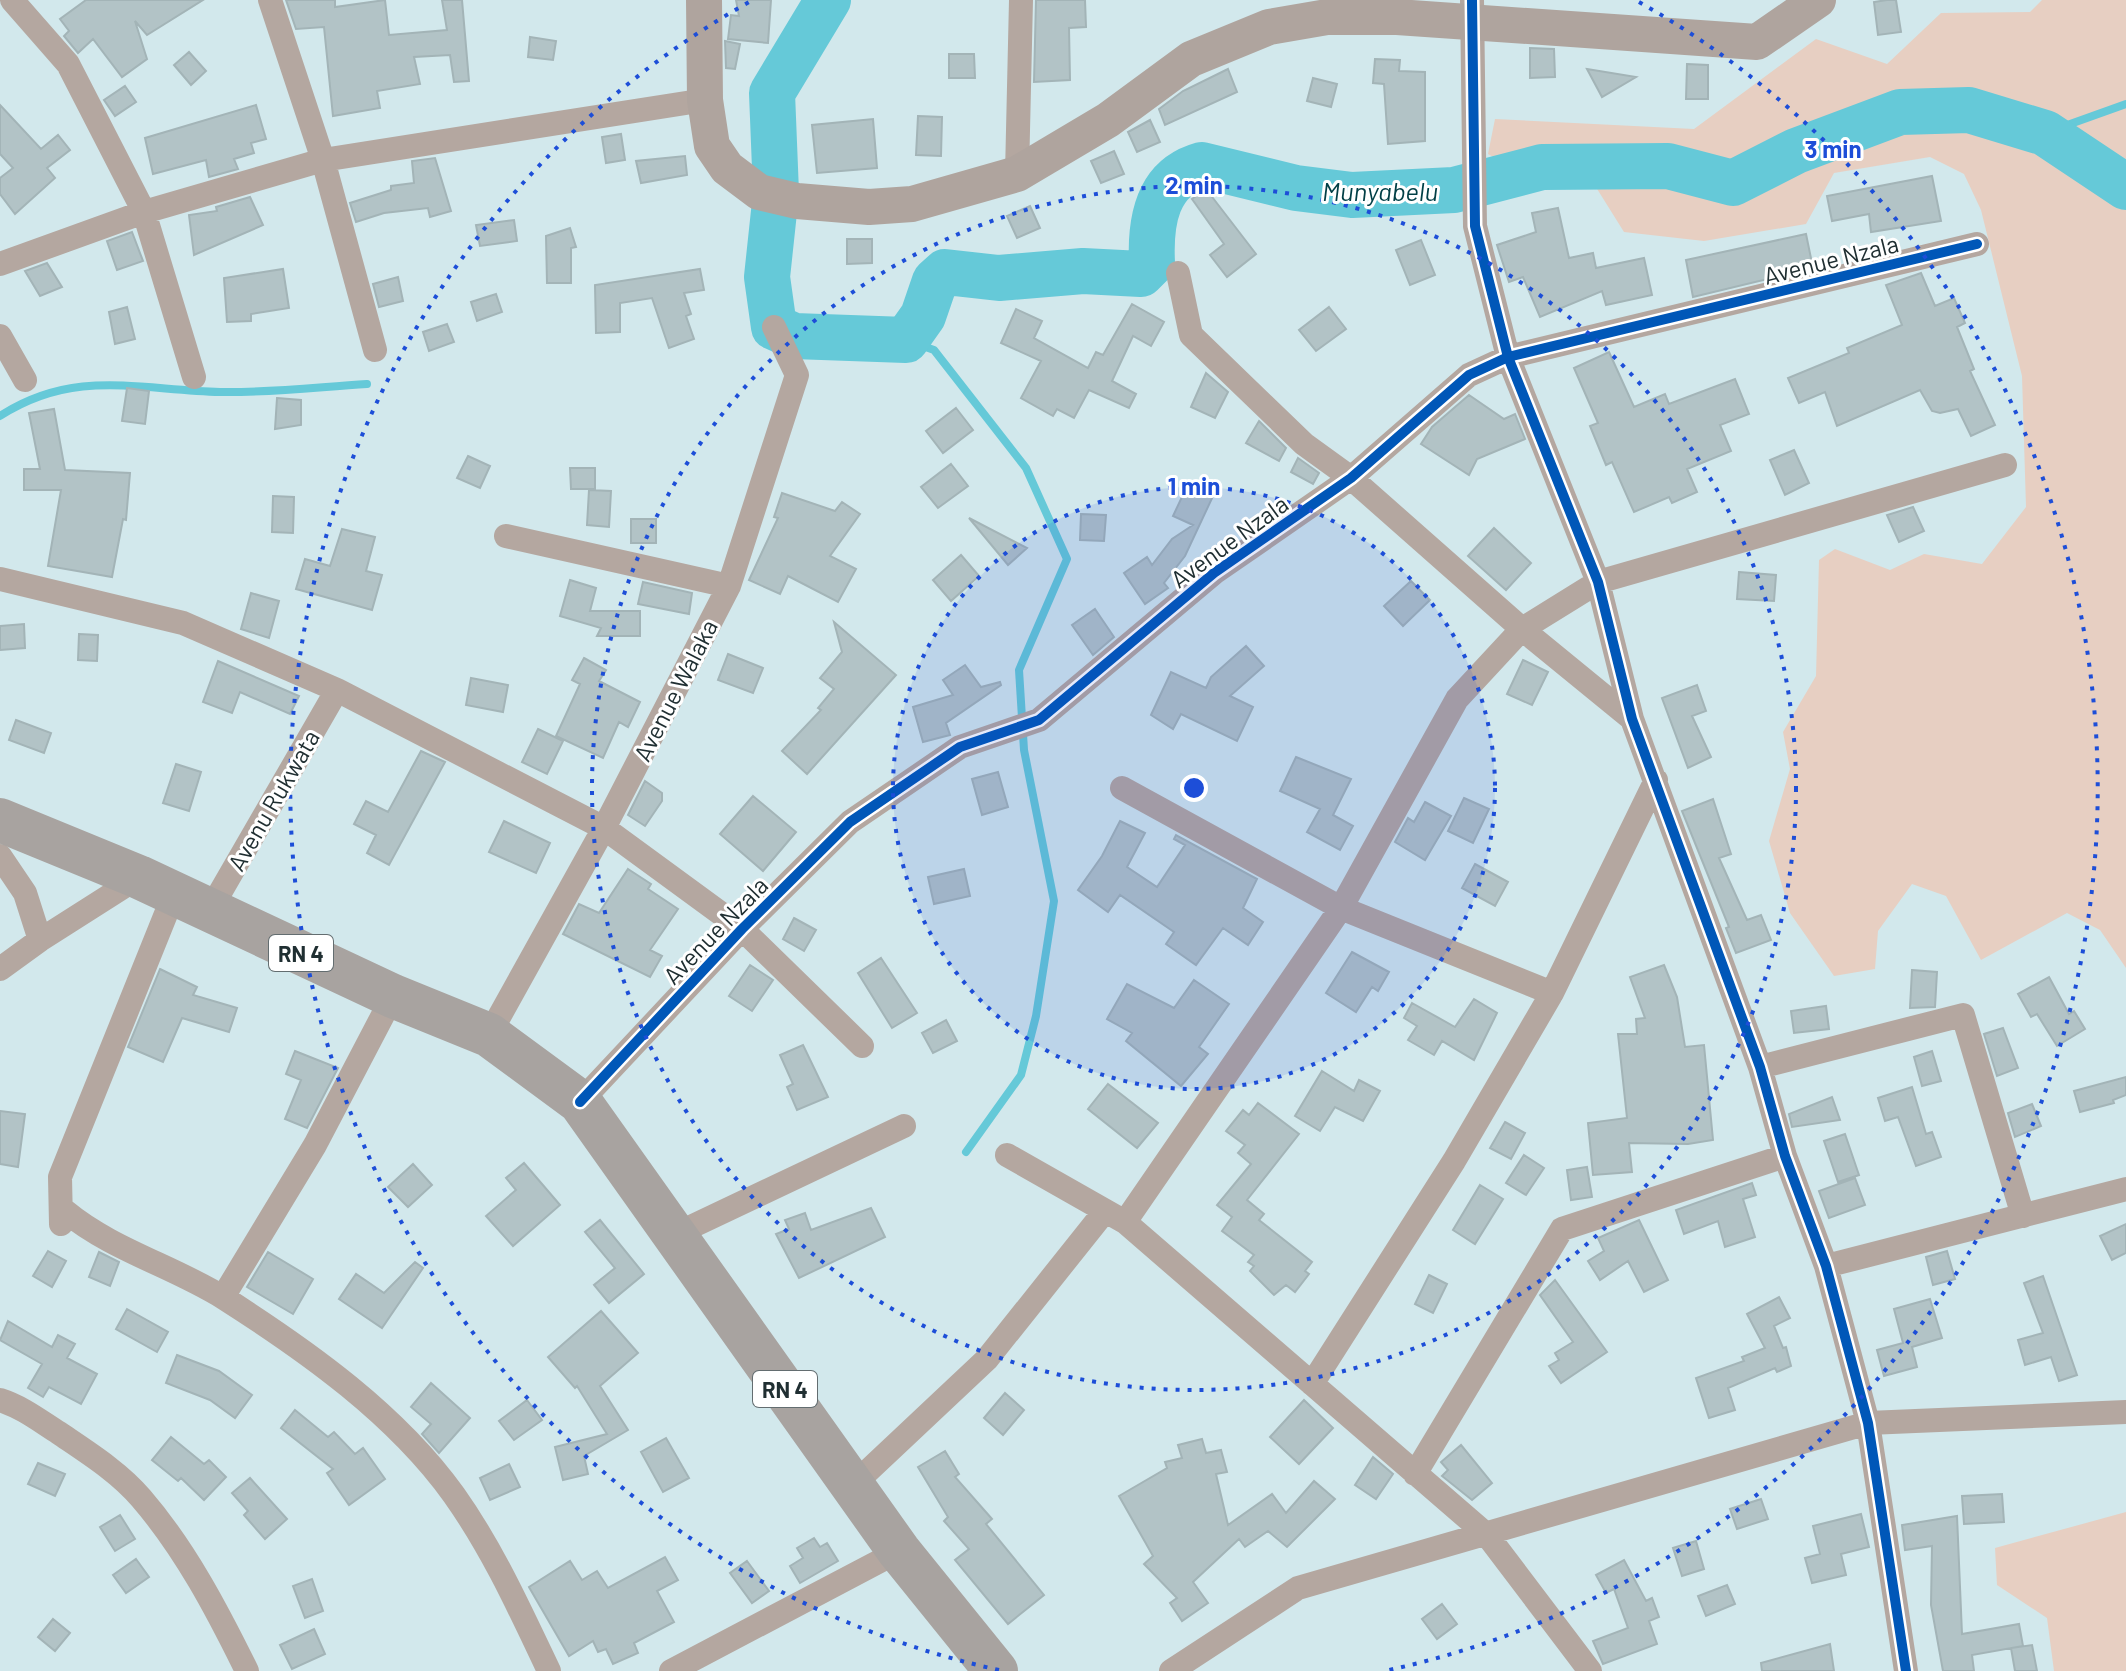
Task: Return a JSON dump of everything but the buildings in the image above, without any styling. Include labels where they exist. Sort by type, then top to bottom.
[{"type":"highway","name":"RN 4","points":[[0,820],[175,894],[393,996],[489,1035],[580,1102],[899,1551],[996,1671]]},
{"type":"street","points":[[12,0],[68,64],[144,212],[194,377]]},
{"type":"street","points":[[270,0],[323,160],[375,350]]},
{"type":"street","points":[[704,0],[705,100],[712,146],[727,168],[759,192],[797,201],[869,207],[912,204],[1017,174],[1108,120],[1191,59],[1269,27],[1327,17],[1472,10],[1757,42],[1818,0]]},
{"type":"street","points":[[1017,174],[1021,0]]},
{"type":"street","points":[[1472,10],[1475,226],[1508,357],[1598,582],[1632,719],[1760,1067],[1785,1156],[1826,1266],[1868,1423],[1906,1671]]},
{"type":"street","points":[[0,264],[144,212],[323,160],[705,100]]},
{"type":"street","name":"Avenue Nzala","points":[[580,1102],[742,929],[850,822],[960,747],[1039,720],[1214,573],[1351,478],[1469,375],[1508,357],[1977,244]]},
{"type":"street","points":[[1178,273],[1191,335],[1304,444],[1351,478],[1522,629],[1632,719]]},
{"type":"street","name":"Avenue Walaka","points":[[489,1035],[604,828],[729,586],[797,375],[774,327]]},
{"type":"street","points":[[0,336],[25,380]]},
{"type":"street","points":[[852,1486],[987,1359],[1115,1217],[1341,908],[1457,699],[1522,629],[1598,582],[2005,465]]},
{"type":"street","points":[[506,536],[729,586]]},
{"type":"street","points":[[0,579],[183,623],[337,690],[604,828],[742,929],[862,1046]]},
{"type":"street","name":"Avenu Rukwata","points":[[223,1297],[109,1241],[65,1211],[61,1224],[60,1177],[175,894],[337,690]]},
{"type":"street","points":[[1312,1384],[1454,1161],[1552,993],[1656,780]]},
{"type":"street","points":[[1122,788],[1341,908],[1552,993]]},
{"type":"street","points":[[0,856],[25,893],[40,940]]},
{"type":"street","points":[[0,969],[40,940],[175,894]]},
{"type":"street","points":[[393,996],[315,1145],[223,1297],[390,1422],[453,1493],[498,1564],[549,1671]]},
{"type":"street","points":[[1760,1067],[1963,1015],[2023,1216]]},
{"type":"street","points":[[676,1234],[904,1126]]},
{"type":"street","points":[[1007,1155],[1115,1217],[1487,1535],[1590,1671]]},
{"type":"street","points":[[1415,1474],[1562,1229],[1785,1156]]},
{"type":"street","points":[[1826,1266],[2126,1189]]},
{"type":"street","points":[[0,1400],[15,1405],[91,1454],[140,1495],[179,1548],[220,1616],[247,1671]]},
{"type":"street","points":[[1171,1671],[1298,1588],[1868,1423],[2126,1412]]},
{"type":"street","points":[[671,1671],[899,1551]]},
{"type":"shaded area","points":[[2042,0],[2126,0],[2126,968],[2100,930],[2067,913],[1981,960],[1946,896],[1912,884],[1878,931],[1875,969],[1834,976],[1790,913],[1769,841],[1790,769],[1783,732],[1816,676],[1819,560],[1835,549],[1890,570],[1924,554],[1982,564],[2026,507],[2022,376],[1981,210],[1964,174],[1930,157],[1834,173],[1806,224],[1704,241],[1624,232],[1594,184],[1530,178],[1488,154],[1495,119],[1694,129],[1816,39],[1887,64],[1941,13],[2030,12]]},
{"type":"shaded area","points":[[2126,1512],[2126,1671],[2054,1671],[2047,1618],[1997,1585],[1995,1548]]},
{"type":"waterway","name":"Munyabelu","points":[[828,0],[772,93],[776,193],[767,277],[774,327],[794,336],[906,340],[923,316],[935,281],[945,272],[999,278],[1083,271],[1141,274],[1152,263],[1152,232],[1165,191],[1174,180],[1202,165],[1296,188],[1352,195],[1454,190],[1542,167],[1668,166],[1733,183],[1796,151],[1900,112],[1969,110],[2045,133],[2126,187]]},
{"type":"waterway","points":[[2045,133],[2126,104]]},
{"type":"waterway","points":[[906,340],[934,350],[1026,468],[1067,559],[1019,670],[1024,750],[1054,901],[1036,1016],[1021,1075],[966,1152]]},
{"type":"waterway","points":[[0,416],[28,401],[81,387],[107,385],[238,392],[367,384]]},
{"type":"cycle path","points":[[1472,0],[1475,226],[1508,357],[1598,582],[1632,719],[1760,1067],[1785,1156],[1826,1266],[1868,1423],[1906,1671]]},
{"type":"cycle path","points":[[580,1102],[742,929],[850,822],[960,747],[1039,720],[1214,573],[1351,478],[1469,375],[1508,357],[1977,244]]}]
